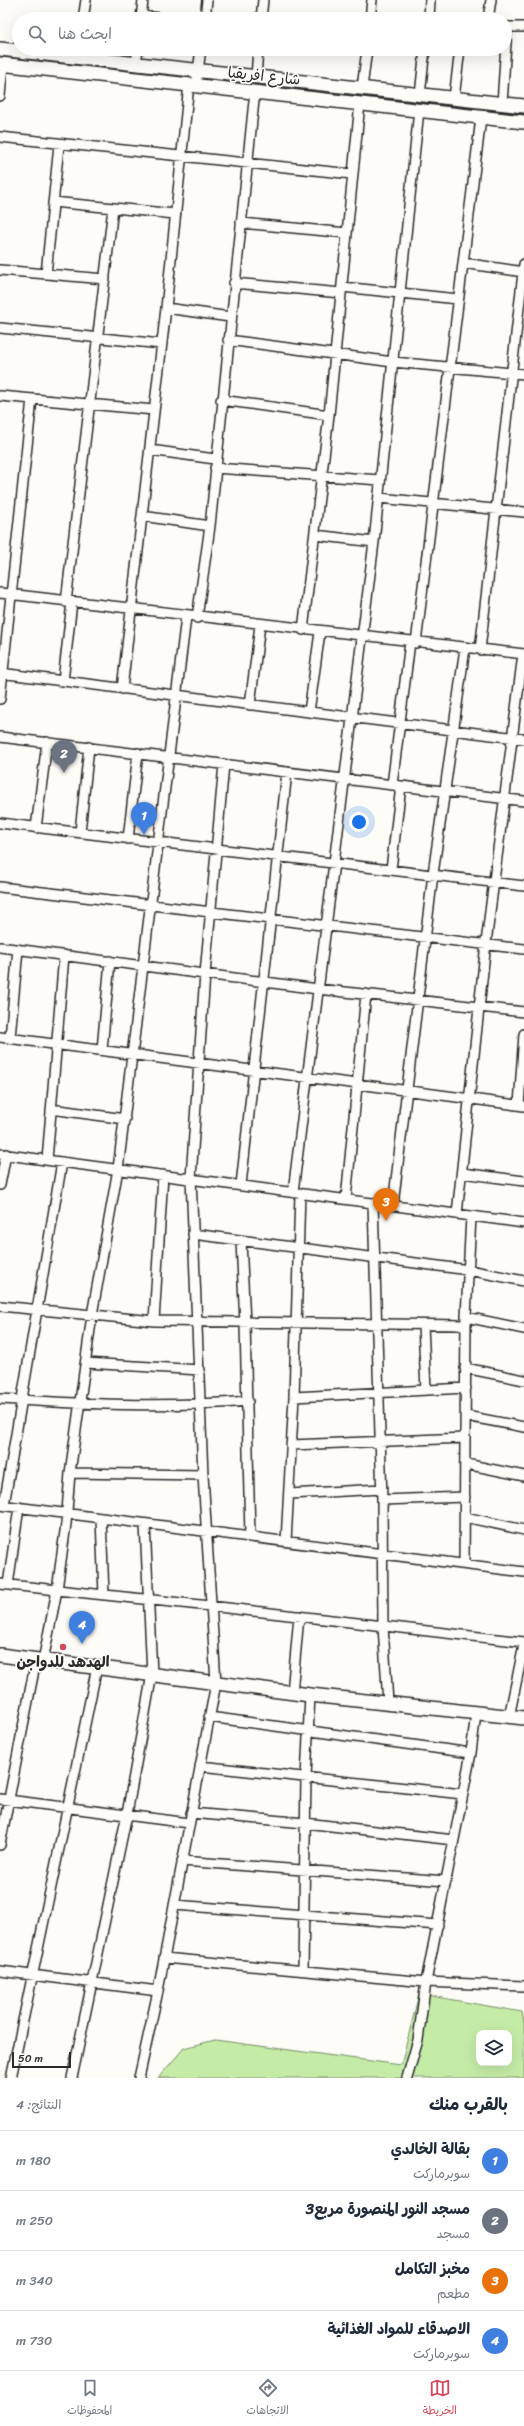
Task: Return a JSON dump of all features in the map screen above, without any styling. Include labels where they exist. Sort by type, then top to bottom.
[{"type":"street","points":[[76,0],[86,0],[84,12]]},
{"type":"street","points":[[142,12],[143,0]]},
{"type":"street","points":[[206,12],[207,0]]},
{"type":"street","points":[[262,12],[263,0]]},
{"type":"street","points":[[371,12],[372,0]]},
{"type":"street","points":[[429,12],[430,0]]},
{"type":"street","points":[[489,12],[491,0]]},
{"type":"street","points":[[512,28],[524,27]]},
{"type":"street","name":"شارع افريقيا","points":[[0,49],[12,50]]},
{"type":"street","name":"شارع افريقيا","points":[[95,56],[136,64],[524,106]]},
{"type":"street","points":[[136,64],[137,56]]},
{"type":"street","points":[[122,689],[166,308],[181,158],[193,85],[198,70],[200,56]]},
{"type":"street","points":[[256,77],[258,56]]},
{"type":"street","points":[[362,88],[366,56]]},
{"type":"street","points":[[420,95],[424,56]]},
{"type":"street","points":[[454,98],[459,56]]},
{"type":"street","points":[[502,104],[505,56]]},
{"type":"street","points":[[0,96],[2,64]]},
{"type":"street","name":"شارع افريقيا","points":[[2,64],[524,122]]},
{"type":"street","points":[[197,618],[210,526],[221,400],[255,91]]},
{"type":"street","points":[[303,630],[328,415],[360,103]]},
{"type":"street","points":[[286,1541],[294,1397],[298,1249],[297,1193],[318,989],[328,926],[379,498],[419,110]]},
{"type":"street","points":[[392,785],[434,502],[462,263],[481,118]]},
{"type":"street","points":[[0,138],[181,158],[352,174]]},
{"type":"street","points":[[46,274],[58,145]]},
{"type":"street","points":[[53,202],[175,214]]},
{"type":"street","points":[[63,681],[69,602],[90,403],[113,208]]},
{"type":"street","points":[[241,223],[347,233]]},
{"type":"street","points":[[462,263],[524,269],[480,650]]},
{"type":"street","points":[[0,270],[105,279]]},
{"type":"street","points":[[234,284],[458,299]]},
{"type":"street","points":[[166,308],[230,317]]},
{"type":"street","points":[[0,328],[162,344]]},
{"type":"street","points":[[228,340],[392,362],[524,374]]},
{"type":"street","points":[[0,396],[154,410]]},
{"type":"street","points":[[0,699],[32,400]]},
{"type":"street","points":[[221,400],[328,415]]},
{"type":"street","points":[[150,450],[215,463],[380,480]]},
{"type":"street","points":[[379,498],[434,502],[524,512]]},
{"type":"street","points":[[142,516],[210,526]]},
{"type":"street","points":[[315,535],[374,542]]},
{"type":"street","points":[[0,593],[186,617],[523,654],[511,737],[486,944],[471,1098],[457,1214]]},
{"type":"street","points":[[0,1846],[5,1799],[57,1590],[67,1513],[70,1473],[92,1315],[118,1169],[125,1119],[186,617]]},
{"type":"street","points":[[250,705],[260,625]]},
{"type":"street","points":[[309,712],[320,632]]},
{"type":"street","points":[[393,1205],[433,874],[465,648]]},
{"type":"street","points":[[2,674],[250,705],[352,716],[524,739]]},
{"type":"street","points":[[0,737],[524,801]]},
{"type":"street","points":[[36,828],[47,742]]},
{"type":"street","points":[[80,832],[89,747]]},
{"type":"street","points":[[128,839],[138,753]]},
{"type":"street","points":[[139,2078],[158,1992],[216,1683],[203,1475],[200,1370],[191,1178],[205,974],[224,764]]},
{"type":"street","points":[[241,1185],[252,1072],[287,772]]},
{"type":"street","points":[[391,869],[401,786]]},
{"type":"street","points":[[0,823],[524,886]]},
{"type":"street","points":[[0,887],[152,903],[328,926],[524,949]]},
{"type":"street","points":[[0,947],[318,989],[419,999],[524,1012]]},
{"type":"street","points":[[10,1038],[18,949]]},
{"type":"street","points":[[46,1160],[64,955]]},
{"type":"street","points":[[102,1050],[110,961]]},
{"type":"street","points":[[346,1199],[366,994]]},
{"type":"street","points":[[0,1037],[133,1054],[199,1065],[471,1098],[521,1106],[524,1034]]},
{"type":"street","points":[[51,1109],[125,1119]]},
{"type":"street","points":[[0,1185],[3,1154],[524,1223]]},
{"type":"street","points":[[62,1162],[23,1400],[2,1505],[207,1532],[464,1563],[524,1572]]},
{"type":"street","points":[[462,1173],[524,1181]]},
{"type":"street","points":[[154,1321],[163,1175]]},
{"type":"street","points":[[373,1203],[378,1393],[381,1441],[381,1553],[383,1626],[388,1703]]},
{"type":"street","points":[[464,1563],[466,1321],[471,1216]]},
{"type":"street","points":[[193,1234],[298,1249],[469,1270],[524,1281]]},
{"type":"street","points":[[241,1241],[246,1323],[250,1537]]},
{"type":"street","points":[[0,1306],[154,1321],[423,1325],[466,1321],[524,1329]]},
{"type":"street","points":[[423,1325],[426,1390]]},
{"type":"street","points":[[86,1363],[200,1370]]},
{"type":"street","points":[[466,1368],[524,1380]]},
{"type":"street","points":[[294,1397],[466,1388]]},
{"type":"street","points":[[0,1399],[80,1404],[201,1405],[248,1401]]},
{"type":"street","points":[[466,1416],[524,1427]]},
{"type":"street","points":[[291,1444],[465,1438]]},
{"type":"street","points":[[466,1464],[524,1476]]},
{"type":"street","points":[[70,1473],[203,1475]]},
{"type":"street","points":[[289,1494],[382,1489]]},
{"type":"street","points":[[382,1500],[465,1497]]},
{"type":"street","points":[[19,1507],[4,1584],[299,1616],[524,1644],[510,1717]]},
{"type":"street","points":[[465,1517],[524,1530]]},
{"type":"street","points":[[101,1518],[104,1595]]},
{"type":"street","points":[[72,2078],[127,1814],[152,1674],[145,1524]]},
{"type":"street","points":[[292,1693],[299,1616]]},
{"type":"street","points":[[0,1655],[292,1693],[524,1718]]},
{"type":"street","points":[[11,2078],[69,1807],[97,1667]]},
{"type":"street","points":[[303,1970],[306,1778],[310,1695]]},
{"type":"street","points":[[408,2078],[420,2028],[426,1982],[471,1753],[476,1713]]},
{"type":"street","points":[[209,1717],[471,1753]]},
{"type":"street","points":[[200,1766],[463,1794]]},
{"type":"street","points":[[5,1799],[189,1823]]},
{"type":"street","points":[[191,1813],[305,1823],[454,1840]]},
{"type":"street","points":[[182,1861],[304,1869],[446,1882]]},
{"type":"street","points":[[174,1906],[438,1925]]},
{"type":"street","points":[[164,1958],[426,1982],[524,1986]]},
{"type":"street","points":[[0,1971],[158,1992]]},
{"type":"green space","points":[[419,1994],[522,2012],[524,2023],[524,2078],[158,2078],[184,2048],[215,2040],[401,2065]]},
{"type":"place","name":"مسجد النور المنصورة مربع3","points":[[64,773]]},
{"type":"place","name":"بقالة الخالدي","points":[[144,835]]},
{"type":"place","name":"مخبز التكامل","points":[[386,1221]]},
{"type":"place","name":"الاصدقاء للمواد الغذائية","points":[[82,1644]]},
{"type":"place","name":"الهدهد للدواجن","points":[[63,1647]]}]
